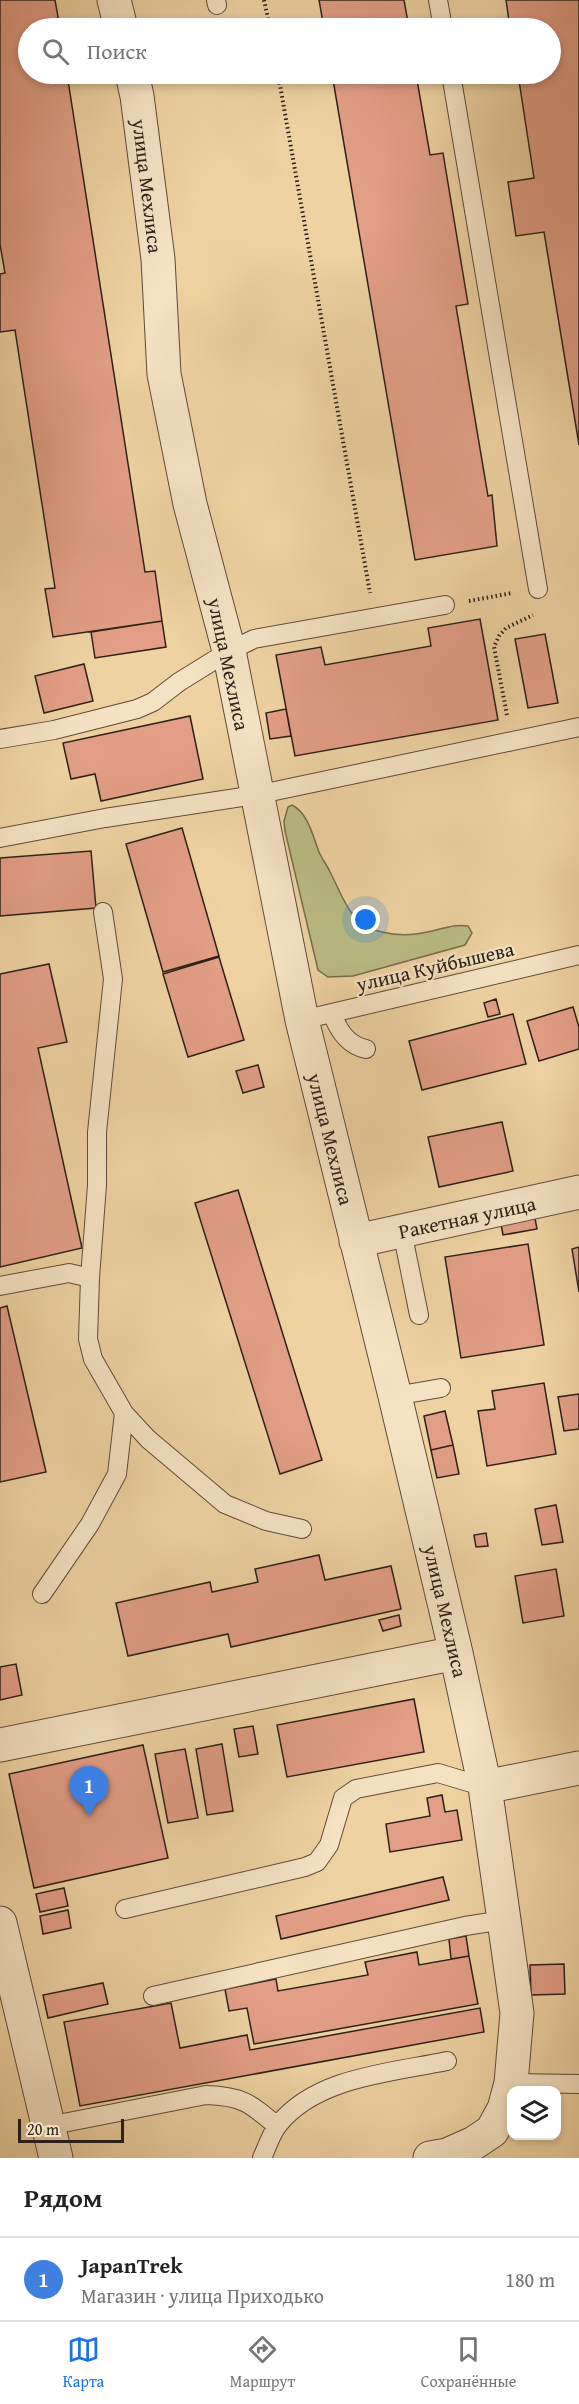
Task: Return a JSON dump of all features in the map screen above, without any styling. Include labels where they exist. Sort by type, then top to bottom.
[{"type":"street","points":[[114,0],[118,18]]},
{"type":"street","name":"улица Мехлиса","points":[[134,84],[158,259],[164,374],[190,504],[229,651],[256,795],[317,1017],[356,1241],[456,1653],[485,1787],[504,1920],[517,2013],[511,2084],[504,2109],[492,2131],[447,2155],[430,2158]]},
{"type":"street","name":"Ракетная улица","points":[[356,1241],[579,1192]]},
{"type":"street","points":[[0,1744],[456,1653]]},
{"type":"street","points":[[485,1787],[579,1768]]},
{"type":"street","points":[[0,1923],[56,2158]]},
{"type":"lane","points":[[438,0],[441,18]]},
{"type":"lane","points":[[453,84],[538,589]]},
{"type":"lane","points":[[0,739],[54,730],[137,710],[153,702],[179,682],[229,651],[254,639],[445,605]]},
{"type":"lane","points":[[0,838],[105,818],[256,795],[579,727]]},
{"type":"lane","points":[[103,912],[113,979],[97,1132],[97,1185],[88,1339],[93,1359],[124,1413],[148,1439],[225,1504],[267,1521],[302,1529]]},
{"type":"lane","name":"улица Куйбышева","points":[[317,1017],[579,955]]},
{"type":"lane","points":[[317,1017],[338,1028],[346,1039],[358,1047],[366,1049]]},
{"type":"lane","points":[[402,1231],[418,1315]]},
{"type":"lane","points":[[0,1286],[69,1273],[90,1278]]},
{"type":"lane","points":[[395,1396],[441,1389]]},
{"type":"lane","points":[[42,1594],[90,1524],[117,1474],[124,1413]]},
{"type":"lane","points":[[125,1909],[305,1867],[317,1862],[329,1845],[343,1798],[356,1789],[438,1773],[485,1787]]},
{"type":"lane","points":[[153,1996],[465,1926],[504,1920]]},
{"type":"lane","points":[[262,2158],[277,2126],[292,2109],[306,2098],[341,2083],[447,2061]]},
{"type":"lane","points":[[511,2084],[579,2084]]},
{"type":"lane","points":[[48,2126],[206,2095],[231,2096],[243,2101],[277,2126]]},
{"type":"path","points":[[264,0],[268,18]]},
{"type":"path","points":[[280,84],[366,563]]},
{"type":"path","points":[[445,605],[538,589],[540,601],[535,614],[506,628],[494,647],[511,742]]},
{"type":"green space","points":[[292,805],[306,819],[319,852],[344,901],[362,923],[382,932],[401,934],[468,926],[472,933],[465,945],[353,976],[328,977],[318,970],[285,831],[284,821],[288,807]]},
{"type":"building","points":[[0,0],[55,0],[58,18],[18,18],[18,84],[69,84],[145,572],[155,571],[162,621],[53,637],[45,589],[55,588],[15,330],[0,332],[0,274],[5,273],[0,244]]},
{"type":"building","points":[[319,0],[404,0],[407,18],[322,18]]},
{"type":"building","points":[[506,0],[579,0],[579,445],[544,232],[516,236],[508,182],[534,178],[520,84],[561,84],[561,18],[509,18]]},
{"type":"building","points":[[334,84],[418,84],[430,155],[443,153],[468,304],[456,306],[488,496],[492,495],[497,546],[415,560]]},
{"type":"building","points":[[480,619],[498,720],[295,756],[276,655],[321,647],[325,665],[431,646],[428,628]]},
{"type":"building","points":[[162,621],[166,647],[95,658],[91,632]]},
{"type":"building","points":[[545,634],[558,703],[528,708],[515,639]]},
{"type":"building","points":[[84,664],[93,701],[44,713],[35,676]]},
{"type":"building","points":[[286,709],[291,736],[270,739],[266,713]]},
{"type":"building","points":[[190,716],[203,779],[101,801],[95,774],[71,779],[63,743]]},
{"type":"building","points":[[182,828],[219,956],[163,972],[126,844]]},
{"type":"building","points":[[91,851],[96,908],[0,916],[0,858]]},
{"type":"building","points":[[219,957],[244,1040],[188,1057],[163,974]]},
{"type":"building","points":[[49,964],[67,1042],[38,1048],[82,1248],[0,1267],[0,974]]},
{"type":"building","points":[[496,999],[500,1014],[488,1017],[484,1003]]},
{"type":"building","points":[[573,1007],[579,1027],[579,1049],[539,1061],[527,1021]]},
{"type":"building","points":[[513,1014],[526,1064],[422,1090],[409,1041]]},
{"type":"building","points":[[258,1065],[264,1087],[243,1093],[236,1071]]},
{"type":"building","points":[[502,1122],[513,1171],[439,1187],[428,1137]]},
{"type":"building","points":[[238,1190],[322,1460],[280,1474],[195,1203]]},
{"type":"building","points":[[534,1213],[537,1229],[503,1235],[500,1219]]},
{"type":"building","points":[[528,1244],[544,1345],[461,1358],[445,1257]]},
{"type":"building","points":[[579,1247],[579,1292],[572,1249]]},
{"type":"building","points":[[7,1306],[46,1472],[0,1482],[0,1308]]},
{"type":"building","points":[[544,1383],[556,1454],[487,1466],[478,1411],[495,1409],[492,1391]]},
{"type":"building","points":[[579,1394],[579,1429],[564,1431],[558,1397]]},
{"type":"building","points":[[445,1411],[453,1445],[431,1450],[424,1416]]},
{"type":"building","points":[[453,1445],[459,1474],[437,1478],[431,1450]]},
{"type":"building","points":[[556,1505],[563,1542],[542,1545],[535,1509]]},
{"type":"building","points":[[486,1533],[488,1546],[476,1547],[474,1535]]},
{"type":"building","points":[[319,1555],[325,1580],[391,1566],[401,1609],[231,1647],[228,1634],[128,1656],[116,1603],[210,1582],[212,1592],[258,1582],[255,1569]]},
{"type":"building","points":[[556,1569],[564,1616],[523,1623],[515,1576]]},
{"type":"building","points":[[399,1615],[401,1626],[383,1631],[379,1620]]},
{"type":"building","points":[[16,1664],[22,1695],[0,1700],[0,1667]]},
{"type":"building","points":[[414,1699],[424,1752],[287,1777],[277,1725]]},
{"type":"building","points":[[253,1726],[258,1754],[239,1757],[234,1729]]},
{"type":"building","points":[[222,1744],[233,1811],[207,1815],[196,1749]]},
{"type":"building","points":[[143,1745],[168,1858],[34,1888],[9,1774]]},
{"type":"building","points":[[185,1749],[198,1818],[168,1823],[155,1754]]},
{"type":"building","points":[[442,1795],[445,1812],[457,1810],[462,1840],[390,1852],[386,1824],[430,1816],[427,1798]]},
{"type":"building","points":[[443,1877],[449,1900],[281,1939],[276,1916]]},
{"type":"building","points":[[64,1888],[68,1906],[40,1912],[36,1894]]},
{"type":"building","points":[[68,1910],[71,1928],[43,1934],[40,1916]]},
{"type":"building","points":[[466,1936],[469,1956],[451,1959],[449,1939]]},
{"type":"building","points":[[417,1952],[419,1965],[469,1956],[478,2004],[254,2044],[247,2008],[229,2011],[225,1989],[276,1979],[278,1991],[368,1975],[365,1962]]},
{"type":"building","points":[[564,1964],[565,1994],[531,1995],[530,1965]]},
{"type":"building","points":[[103,1983],[108,2004],[48,2018],[43,1995]]},
{"type":"building","points":[[171,2003],[180,2048],[247,2035],[250,2050],[480,2008],[484,2032],[80,2106],[64,2022]]},
{"type":"place","name":"JapanTrek","points":[[89,1816]]}]
